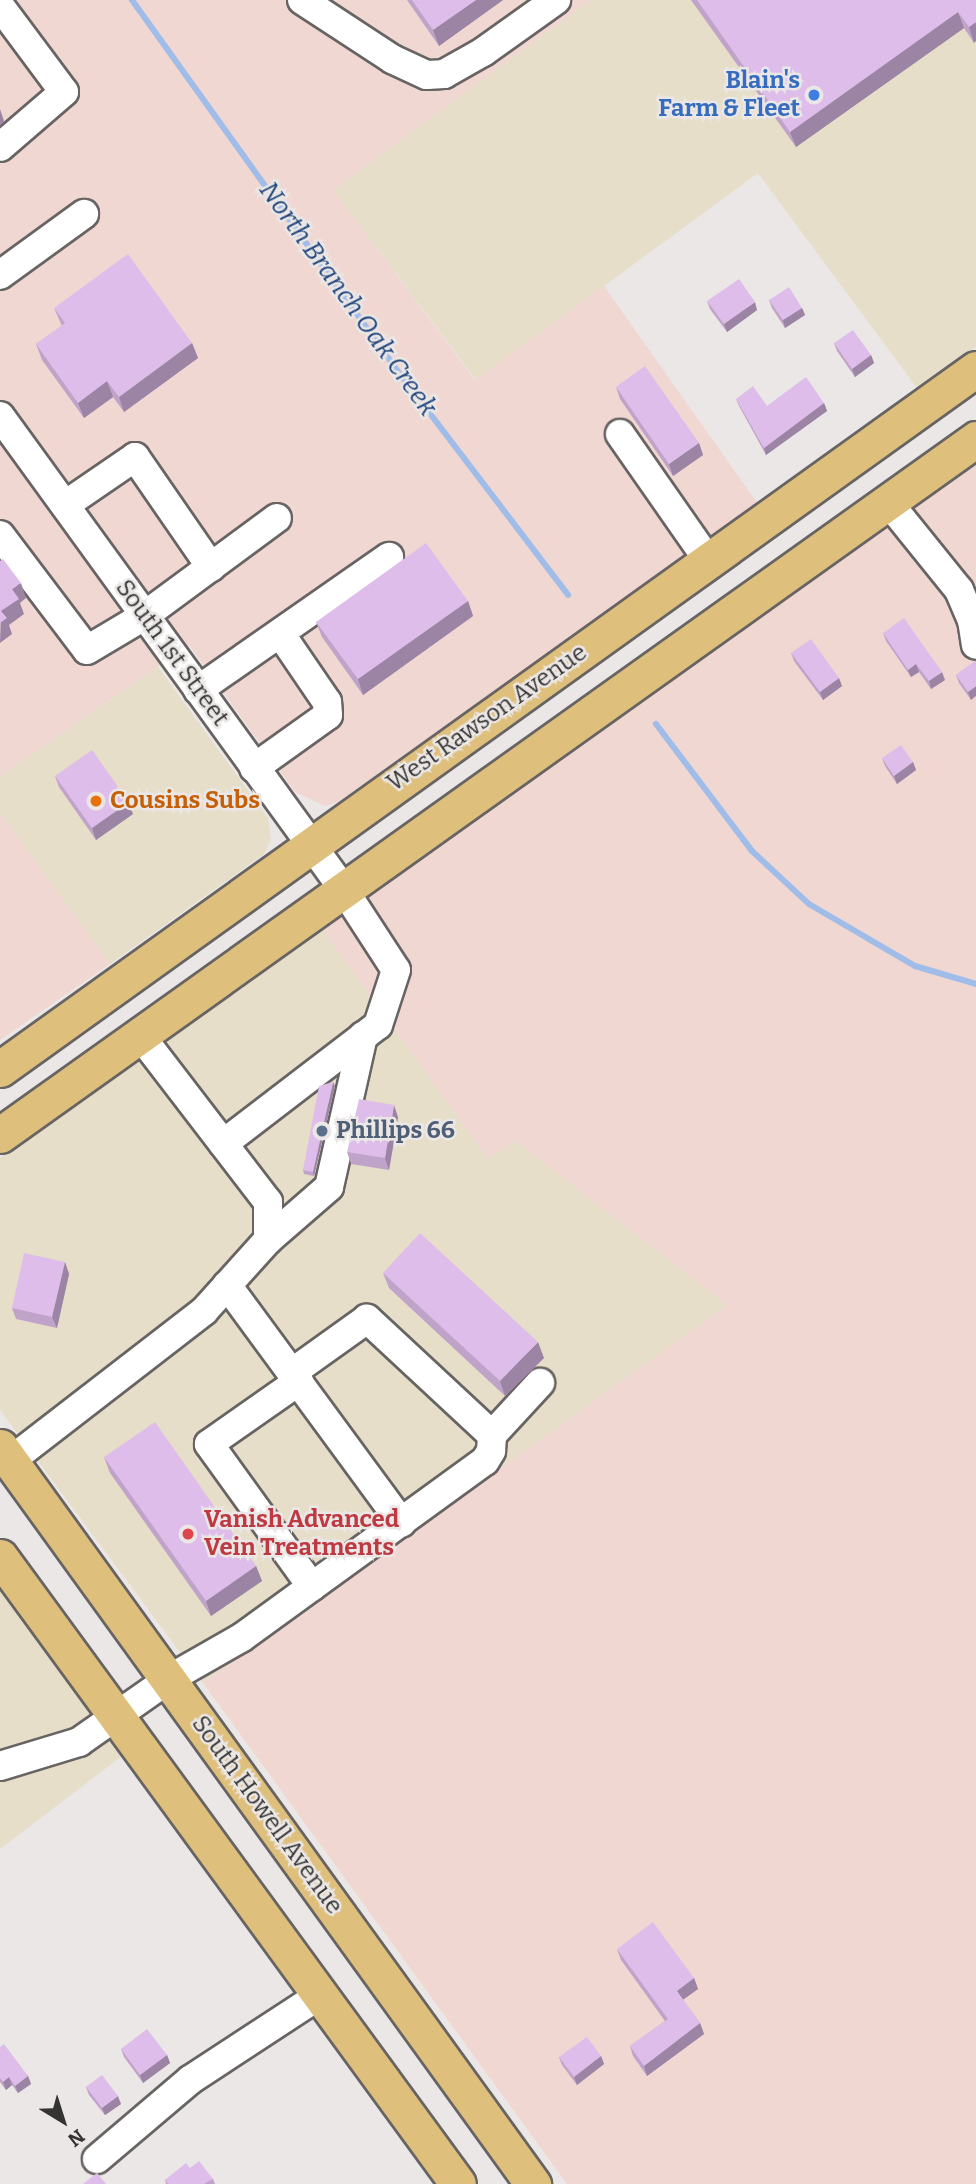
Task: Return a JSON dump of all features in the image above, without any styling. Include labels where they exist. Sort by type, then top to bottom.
[{"type":"main road","name":"West Rawson Avenue","points":[[0,1069],[310,844],[976,369]]},
{"type":"main road","points":[[0,1135],[976,439]]},
{"type":"main road","points":[[863,450],[891,500]]},
{"type":"main road","points":[[0,1054],[44,1037]]},
{"type":"main road","points":[[0,1420],[8,1461],[112,1601]]},
{"type":"main road","name":"South Howell Avenue","points":[[8,1461],[42,1478],[73,1547],[533,2184]]},
{"type":"main road","points":[[0,1557],[458,2184]]},
{"type":"street","points":[[302,0],[392,59],[427,75],[444,74],[483,52],[556,0]]},
{"type":"street","points":[[0,6],[64,92],[0,148]]},
{"type":"street","points":[[0,275],[84,214]]},
{"type":"street","name":"South 1st Street","points":[[0,416],[344,890],[396,970],[378,1024],[363,1036]]},
{"type":"street","points":[[620,434],[708,560]]},
{"type":"street","points":[[65,505],[135,457],[211,567]]},
{"type":"street","points":[[891,500],[959,590],[972,620],[976,645]]},
{"type":"street","points":[[0,535],[87,650],[144,616],[277,518]]},
{"type":"street","points":[[198,690],[389,557]]},
{"type":"street","points":[[254,768],[328,715],[327,702],[280,633]]},
{"type":"street","points":[[140,1035],[268,1202],[268,1240]]},
{"type":"street","points":[[223,1143],[363,1036]]},
{"type":"street","points":[[8,1461],[132,1371],[204,1311],[268,1240],[329,1187],[363,1036]]},
{"type":"street","points":[[227,1285],[402,1523]]},
{"type":"street","points":[[312,1587],[209,1444],[367,1319],[492,1435]]},
{"type":"street","points":[[0,1766],[79,1742],[169,1679],[241,1638],[485,1461],[492,1435],[540,1383]]},
{"type":"street","points":[[97,2159],[190,2080],[320,1995]]},
{"type":"shaded area","points":[[0,0],[591,0],[333,190],[475,380],[604,286],[758,504],[338,802],[325,806],[295,792],[189,645],[0,777]]},
{"type":"shaded area","points":[[591,0],[976,0],[976,347],[917,388],[758,173],[476,380],[333,190]]},
{"type":"shaded area","points":[[976,463],[976,2184],[567,2184],[203,1683],[727,1305],[516,1141],[488,1158],[321,928]]},
{"type":"shaded area","points":[[158,667],[268,818],[271,839],[264,854],[110,964],[0,813],[0,777]]},
{"type":"shaded area","points":[[0,813],[110,964],[0,1040]]},
{"type":"shaded area","points":[[321,928],[488,1158],[516,1141],[727,1305],[203,1683],[0,1410],[0,1158]]},
{"type":"shaded area","points":[[0,1587],[122,1756],[0,1849]]},
{"type":"building","points":[[412,0],[476,0],[433,30]]},
{"type":"building","name":"Blain's Farm & Fleet","points":[[697,0],[976,0],[976,22],[969,27],[958,12],[790,132]]},
{"type":"building","points":[[128,254],[192,343],[119,397],[107,381],[78,403],[36,344],[65,323],[54,308]]},
{"type":"building","points":[[739,279],[755,302],[724,324],[707,301]]},
{"type":"building","points":[[789,287],[802,308],[783,320],[769,300]]},
{"type":"building","points":[[853,330],[871,355],[852,369],[834,343]]},
{"type":"building","points":[[645,366],[699,443],[669,464],[616,387]]},
{"type":"building","points":[[806,377],[824,403],[764,448],[736,399],[753,386],[767,406]]},
{"type":"building","points":[[426,543],[468,601],[358,679],[316,622]]},
{"type":"building","points":[[3,559],[21,583],[12,589],[19,599],[1,611],[7,618],[0,623],[0,561]]},
{"type":"building","points":[[904,618],[942,672],[929,681],[916,664],[908,670],[883,633]]},
{"type":"building","points":[[811,639],[839,678],[820,692],[791,653]]},
{"type":"building","points":[[976,661],[976,686],[968,692],[956,675]]},
{"type":"building","points":[[901,745],[913,762],[894,776],[882,758]]},
{"type":"building","name":"Cousins Subs","points":[[92,750],[129,802],[92,828],[55,776]]},
{"type":"building","points":[[333,1082],[313,1172],[303,1170],[319,1086]]},
{"type":"building","points":[[359,1099],[394,1105],[385,1158],[347,1152]]},
{"type":"building","points":[[420,1233],[538,1342],[500,1381],[383,1273]]},
{"type":"building","points":[[24,1253],[65,1262],[52,1317],[12,1308]]},
{"type":"building","points":[[155,1422],[256,1566],[206,1601],[104,1457]]},
{"type":"building","points":[[653,1922],[694,1978],[677,1991],[700,2023],[644,2066],[630,2046],[668,2019],[617,1949]]},
{"type":"building","points":[[147,2029],[167,2055],[140,2075],[121,2049]]},
{"type":"building","points":[[587,2037],[601,2056],[574,2077],[559,2057]]},
{"type":"building","points":[[4,2044],[28,2076],[15,2086],[9,2077],[3,2082],[0,2078],[0,2047]]},
{"type":"building","points":[[102,2075],[118,2096],[102,2108],[86,2087]]},
{"type":"building","points":[[199,2161],[213,2179],[204,2184],[168,2184],[165,2180],[186,2163],[190,2168]]},
{"type":"building","points":[[97,2173],[106,2184],[83,2184]]},
{"type":"waterway","name":"North Branch Oak Creek","points":[[132,0],[393,365],[568,595]]},
{"type":"waterway","name":"North Branch Oak Creek","points":[[656,724],[752,851],[809,904],[915,966],[976,984]]},
{"type":"place","name":"Blain's Farm & Fleet","points":[[814,95]]},
{"type":"place","name":"Cousins Subs","points":[[96,801]]},
{"type":"place","name":"Phillips 66","points":[[322,1131]]},
{"type":"place","name":"Vanish Advanced Vein Treatments","points":[[188,1534]]}]
